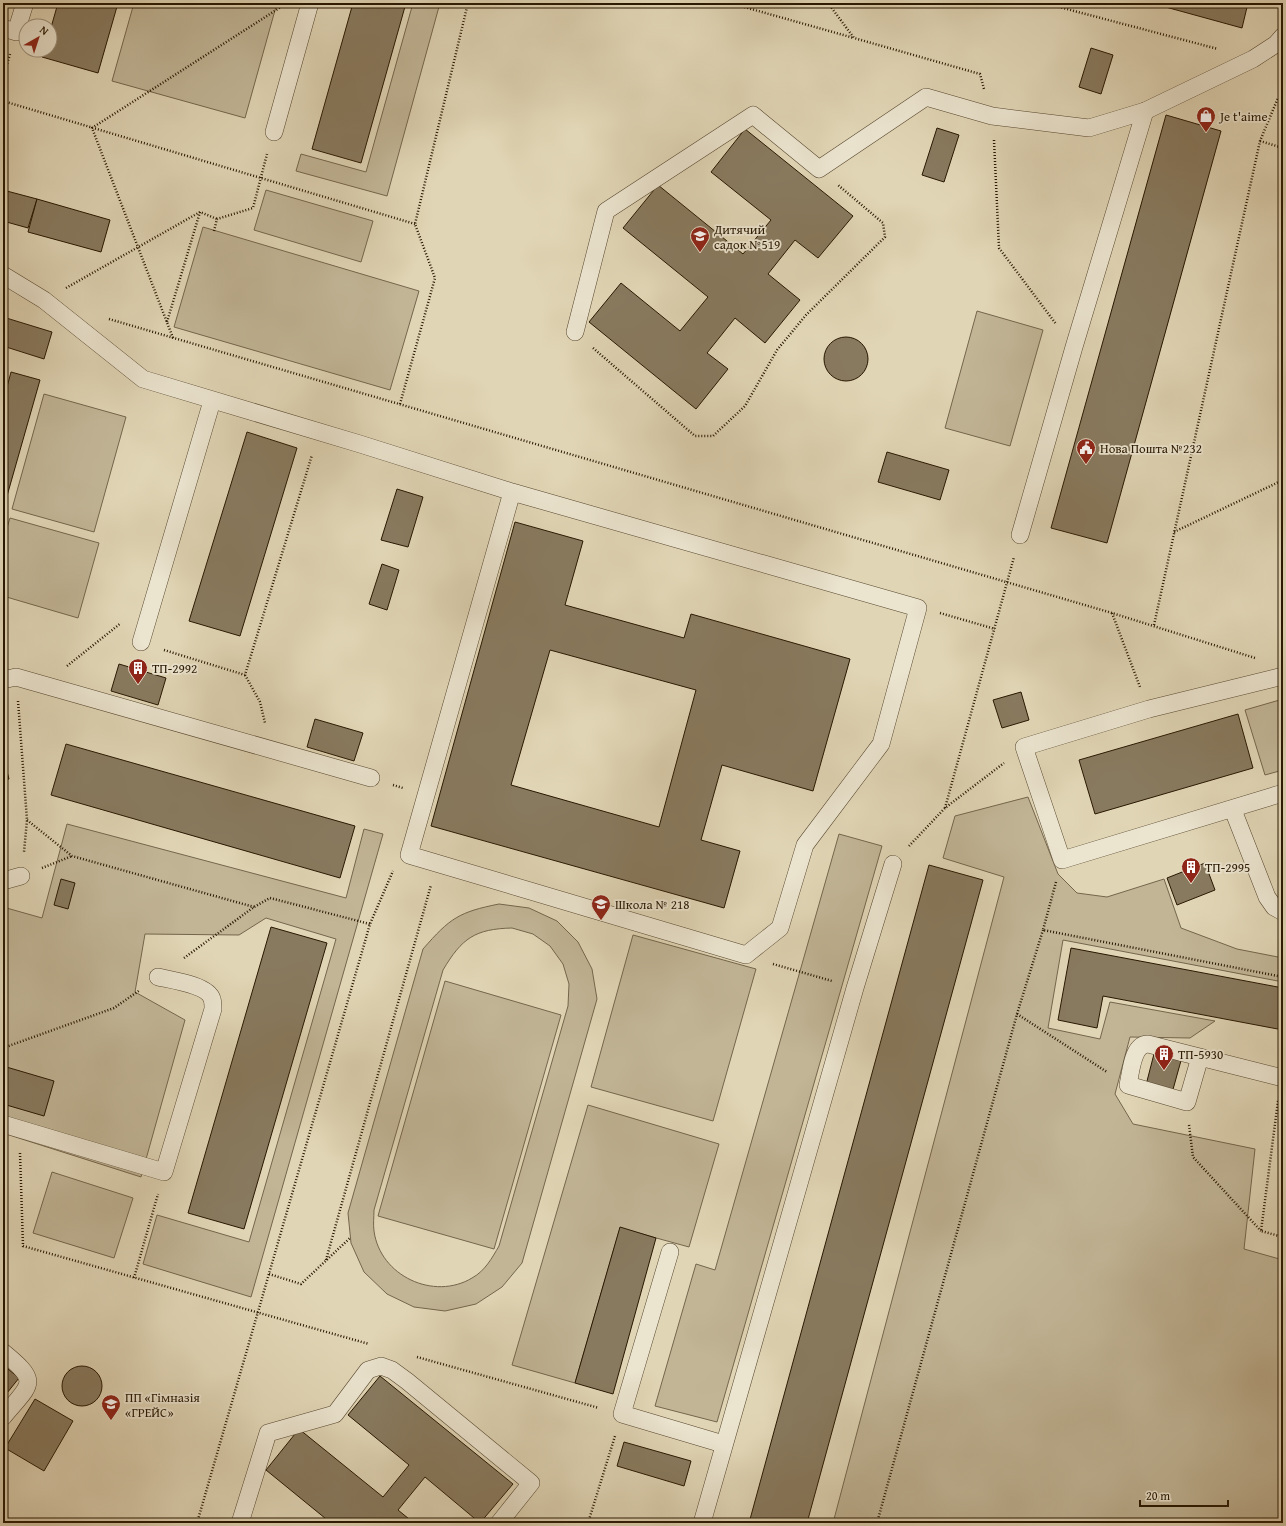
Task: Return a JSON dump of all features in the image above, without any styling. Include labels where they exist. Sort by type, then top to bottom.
[{"type":"lane","points":[[3,28],[16,32],[24,3]]},
{"type":"lane","points":[[274,132],[310,3]]},
{"type":"lane","points":[[575,332],[606,212],[753,115],[819,169],[926,97],[992,116],[1090,128],[1144,111],[1253,59],[1276,44],[1283,36]]},
{"type":"lane","points":[[1020,535],[1144,111]]},
{"type":"lane","points":[[3,275],[44,300],[143,379],[512,492],[918,608],[881,744],[805,845],[780,928],[746,955],[409,855],[512,492]]},
{"type":"lane","points":[[141,642],[212,401]]},
{"type":"lane","points":[[1283,676],[1149,709],[1024,747],[1062,860],[1232,810],[1283,793]]},
{"type":"lane","points":[[9,678],[43,685],[371,778]]},
{"type":"lane","points":[[1232,810],[1268,897],[1274,907],[1283,912]]},
{"type":"lane","points":[[702,1523],[723,1444],[892,864]]},
{"type":"lane","points":[[3,881],[21,876]]},
{"type":"lane","points":[[3,1124],[164,1172],[213,1009],[212,998],[206,991],[199,987],[158,976]]},
{"type":"lane","points":[[1200,1057],[1187,1102],[1128,1085],[1137,1050],[1144,1044],[1200,1057],[1282,1078]]},
{"type":"lane","points":[[670,1252],[622,1414],[723,1444]]},
{"type":"lane","points":[[3,1352],[22,1367],[27,1374],[29,1382],[3,1417]]},
{"type":"lane","points":[[240,1523],[268,1433],[335,1414],[368,1370],[382,1366],[392,1370],[407,1381],[531,1483],[499,1523]]},
{"type":"path","points":[[92,128],[287,3]]},
{"type":"path","points":[[400,404],[435,278],[415,224],[468,3]]},
{"type":"path","points":[[730,3],[980,74],[992,116],[999,248],[1074,347]]},
{"type":"path","points":[[828,3],[854,38]]},
{"type":"path","points":[[1044,3],[1253,59]]},
{"type":"path","points":[[1154,625],[1260,141],[1278,98],[1283,95]]},
{"type":"path","points":[[1278,98],[1283,100]]},
{"type":"path","points":[[3,101],[415,224]]},
{"type":"path","points":[[92,128],[173,338]]},
{"type":"path","points":[[200,212],[217,219],[252,208],[274,132]]},
{"type":"path","points":[[1260,141],[1283,148]]},
{"type":"path","points":[[575,332],[695,436],[713,436],[745,406],[777,350],[806,315],[885,237],[883,224],[819,169]]},
{"type":"path","points":[[44,300],[200,212]]},
{"type":"path","points":[[167,322],[200,212]]},
{"type":"path","points":[[214,231],[217,219]]},
{"type":"path","points":[[105,318],[1112,612],[1261,660]]},
{"type":"path","points":[[244,675],[319,432]]},
{"type":"path","points":[[1174,532],[1283,480]]},
{"type":"path","points":[[945,808],[1020,535]]},
{"type":"path","points":[[918,608],[995,629]]},
{"type":"path","points":[[1112,612],[1149,709]]},
{"type":"path","points":[[43,685],[126,619]]},
{"type":"path","points":[[141,642],[244,675],[260,702],[266,726],[268,749]]},
{"type":"path","points":[[9,678],[27,820],[21,876],[72,856]]},
{"type":"path","points":[[892,864],[945,808],[1024,747]]},
{"type":"path","points":[[371,778],[426,794]]},
{"type":"path","points":[[27,820],[72,856],[254,907]]},
{"type":"path","points":[[197,1523],[370,924],[395,867],[409,855]]},
{"type":"path","points":[[877,1523],[1017,1014],[1043,930],[1062,860]]},
{"type":"path","points":[[326,1260],[437,864]]},
{"type":"path","points":[[1043,930],[1283,977]]},
{"type":"path","points":[[746,955],[855,988]]},
{"type":"path","points":[[1017,1014],[1128,1085]]},
{"type":"path","points":[[1261,1231],[1282,1078]]},
{"type":"path","points":[[1187,1102],[1193,1158],[1261,1231],[1283,1237]]},
{"type":"path","points":[[19,1128],[23,1246],[372,1344]]},
{"type":"path","points":[[134,1278],[164,1172]]},
{"type":"path","points":[[269,1274],[301,1284],[350,1238]]},
{"type":"path","points":[[410,1355],[622,1414],[588,1523]]},
{"type":"shaded area","points":[[134,3],[277,3],[245,118],[112,81]]},
{"type":"shaded area","points":[[413,3],[440,3],[387,196],[296,171],[301,154],[366,172]]},
{"type":"shaded area","points":[[266,190],[373,221],[361,262],[254,230]]},
{"type":"shaded area","points":[[203,227],[419,291],[390,390],[174,327]]},
{"type":"shaded area","points":[[977,311],[1043,330],[1010,446],[945,428]]},
{"type":"shaded area","points":[[44,394],[126,417],[94,532],[12,509]]},
{"type":"shaded area","points":[[10,518],[99,543],[78,618],[3,596],[3,541]]},
{"type":"shaded area","points":[[1283,699],[1283,770],[1265,775],[1245,710]]},
{"type":"shaded area","points":[[1028,797],[1058,874],[1077,893],[1107,897],[1164,879],[1181,928],[1237,949],[1283,958],[1283,982],[1063,940],[1048,1028],[1100,1039],[1110,1002],[1215,1021],[1190,1038],[1130,1037],[1115,1094],[1133,1124],[1255,1149],[1244,1249],[1283,1260],[1283,1523],[833,1523],[1004,877],[943,858],[955,816]]},
{"type":"shaded area","points":[[67,824],[346,898],[364,829],[383,834],[251,1297],[143,1264],[157,1215],[249,1242],[336,939],[266,918],[239,935],[145,934],[135,992],[185,1020],[141,1177],[3,1133],[3,907],[42,918]]},
{"type":"shaded area","points":[[839,834],[882,846],[717,1422],[655,1406],[696,1264],[715,1270]]},
{"type":"shaded area","points":[[499,904],[529,908],[557,921],[578,942],[592,969],[597,999],[522,1263],[502,1287],[476,1304],[445,1311],[414,1307],[387,1294],[364,1272],[351,1243],[348,1213],[423,949],[448,923],[464,914]],"holes":[[[512,928],[533,934],[550,946],[563,964],[569,984],[568,1006],[499,1246],[491,1260],[477,1275],[472,1278],[457,1284],[442,1287],[426,1285],[411,1280],[398,1272],[386,1261],[378,1247],[374,1231],[374,1210],[443,970],[463,943],[479,933],[488,930]]]},
{"type":"shaded area","points":[[633,935],[756,969],[713,1121],[591,1087]]},
{"type":"shaded area","points":[[445,981],[561,1015],[494,1249],[378,1216]]},
{"type":"shaded area","points":[[588,1105],[719,1144],[689,1247],[620,1228],[575,1383],[512,1365]]},
{"type":"shaded area","points":[[52,1172],[133,1198],[114,1258],[33,1233]]},
{"type":"building","points":[[58,3],[118,3],[98,73],[46,58],[58,58],[58,18],[54,18]]},
{"type":"building","points":[[353,3],[406,3],[361,163],[312,149]]},
{"type":"building","points":[[1151,3],[1248,3],[1242,28]]},
{"type":"building","points":[[1091,48],[1113,55],[1101,94],[1079,87]]},
{"type":"building","points":[[1166,115],[1221,131],[1107,543],[1051,528]]},
{"type":"building","points":[[937,128],[959,135],[944,182],[922,175]]},
{"type":"building","points":[[745,129],[853,216],[818,258],[795,240],[768,274],[800,300],[765,343],[735,318],[707,353],[728,369],[696,409],[589,322],[621,283],[680,331],[708,297],[623,228],[658,185],[743,254],[771,220],[711,172]]},
{"type":"building","points":[[3,190],[37,199],[28,228],[3,221]]},
{"type":"building","points":[[37,199],[110,220],[101,252],[28,232]]},
{"type":"building","points":[[3,317],[52,332],[44,359],[3,346]]},
{"type":"building","points":[[846,337],[858,341],[864,347],[868,359],[864,371],[858,377],[846,381],[834,377],[828,371],[824,359],[828,347],[834,341]]},
{"type":"building","points":[[11,372],[40,380],[3,510],[3,402]]},
{"type":"building","points":[[247,432],[297,448],[240,636],[189,621]]},
{"type":"building","points":[[887,452],[949,470],[940,500],[878,482]]},
{"type":"building","points":[[397,489],[423,497],[408,547],[381,540]]},
{"type":"building","points":[[515,522],[583,541],[565,605],[684,638],[691,614],[850,659],[813,791],[722,765],[701,840],[740,851],[724,908],[431,826]],"holes":[[[550,650],[696,690],[659,827],[511,785]]]},
{"type":"building","points":[[382,564],[399,570],[387,610],[369,604]]},
{"type":"building","name":"ТП-2992","points":[[119,664],[166,678],[158,705],[111,691]]},
{"type":"building","points":[[1021,692],[1029,720],[1002,728],[993,700]]},
{"type":"building","points":[[1238,714],[1253,768],[1095,814],[1079,760]]},
{"type":"building","points":[[315,719],[363,733],[354,761],[307,747]]},
{"type":"building","points":[[66,744],[355,826],[340,878],[51,795]]},
{"type":"building","points":[[3,756],[9,779],[3,780]]},
{"type":"building","name":"ТП-2995","points":[[1205,863],[1215,890],[1177,905],[1167,878]]},
{"type":"building","points":[[929,865],[983,880],[807,1523],[749,1523]]},
{"type":"building","points":[[61,879],[75,883],[68,909],[54,905]]},
{"type":"building","points":[[271,927],[327,943],[244,1229],[188,1213]]},
{"type":"building","points":[[1071,948],[1283,988],[1283,1030],[1103,996],[1097,1028],[1058,1020]]},
{"type":"building","name":"ТП-5930","points":[[1155,1050],[1182,1057],[1172,1093],[1146,1085]]},
{"type":"building","points":[[3,1066],[54,1081],[44,1116],[3,1104]]},
{"type":"building","points":[[620,1227],[656,1238],[613,1394],[575,1383]]},
{"type":"building","points":[[3,1365],[19,1378],[3,1398]]},
{"type":"building","points":[[86,1366],[93,1369],[99,1375],[102,1386],[101,1394],[93,1403],[86,1406],[78,1406],[71,1403],[63,1394],[62,1382],[65,1375],[74,1367]]},
{"type":"building","points":[[380,1376],[513,1484],[480,1523],[425,1477],[398,1510],[414,1523],[331,1523],[266,1470],[299,1429],[383,1497],[409,1465],[348,1415]]},
{"type":"building","points":[[35,1399],[73,1421],[44,1471],[5,1448]]},
{"type":"building","points":[[624,1442],[691,1461],[684,1486],[617,1466]]},
{"type":"place","name":"Je t'aime","points":[[1206,133]]},
{"type":"place","name":"Дитячий садок №519","points":[[700,253]]},
{"type":"place","name":"Нова Пошта №232","points":[[1086,465]]},
{"type":"place","name":"ТП-2992","points":[[138,685]]},
{"type":"place","name":"ТП-2995","points":[[1191,884]]},
{"type":"place","name":"Школа № 218","points":[[601,921]]},
{"type":"place","name":"ТП-5930","points":[[1164,1071]]},
{"type":"place","name":"ПП «Гімназія «ГРЕЙС»","points":[[111,1421]]}]
